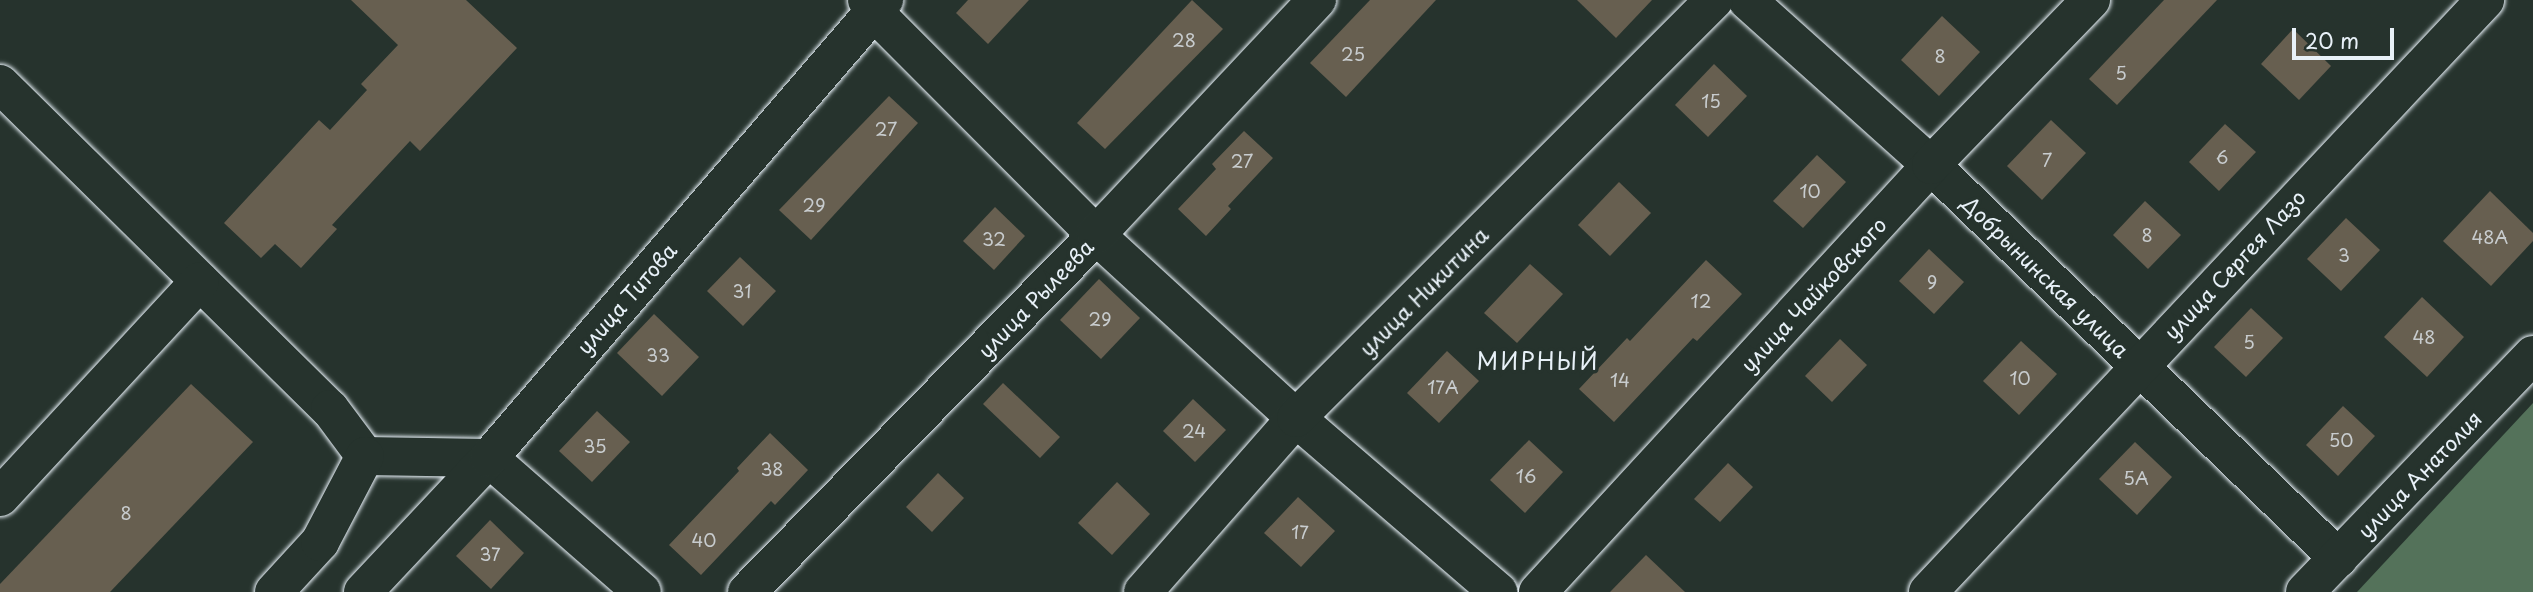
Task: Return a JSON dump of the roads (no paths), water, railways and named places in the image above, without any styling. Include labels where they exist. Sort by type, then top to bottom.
[{"type":"street","name":"улица Рылеева","points":[[747,592],[1096,235],[1317,0]]},
{"type":"street","name":"улица Никитина","points":[[1143,592],[1296,418],[1714,0]]},
{"type":"street","name":"Добрынинская улица","points":[[1747,0],[1931,165],[2338,558]]},
{"type":"street","name":"улица Чайковского","points":[[1538,592],[1931,165],[2091,0]]},
{"type":"street","name":"улица Сергея Лазо","points":[[1927,592],[2138,365],[2485,0]]},
{"type":"street","points":[[875,4],[1096,235],[1296,418],[1498,592]]},
{"type":"street","name":"улица Титова","points":[[363,592],[489,458],[875,4]]},
{"type":"street","points":[[0,84],[330,409],[365,456]]},
{"type":"street","points":[[2,490],[200,281]]},
{"type":"street","name":"улица Анатолия","points":[[2305,592],[2533,355]]},
{"type":"street","points":[[365,456],[489,458],[642,592]]},
{"type":"street","points":[[274,592],[320,542],[365,456]]},
{"type":"district","name":"МИРНЫЙ","points":[[1538,361]]}]
